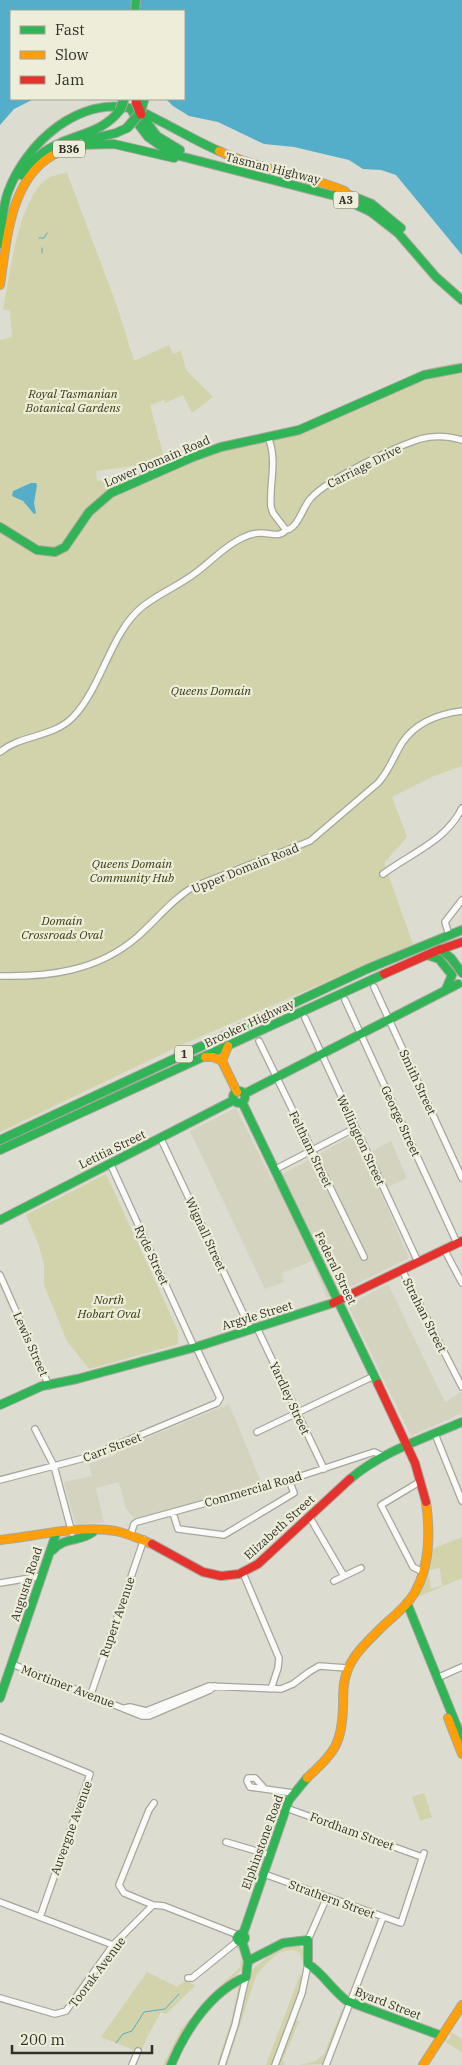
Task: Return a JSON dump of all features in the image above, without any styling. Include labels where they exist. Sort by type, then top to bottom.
[{"type":"main road","name":"B36","points":[[2,246],[9,199],[15,184],[23,172],[33,160],[49,149],[101,128],[110,122],[119,111],[124,100]]},
{"type":"main road","name":"Tasman Highway","points":[[130,100],[137,113],[157,136],[183,151],[351,194],[377,206],[405,231],[444,276],[462,292]]},
{"type":"main road","name":"Tasman Highway","points":[[136,100],[140,127],[152,142],[166,151],[196,161],[332,195],[362,206],[391,227],[439,282],[462,300]]},
{"type":"main road","name":"B36","points":[[2,246],[13,200],[23,179],[35,164],[63,147],[116,133],[126,128],[140,113],[144,100]]},
{"type":"main road","name":"B36","points":[[0,285],[3,217],[9,191],[19,169],[29,153],[48,134],[68,120],[88,111],[104,107],[119,107],[140,112],[226,154],[258,165],[322,182],[351,194]]},
{"type":"main road","name":"B36","points":[[2,246],[20,190],[37,167],[56,154],[76,147],[104,143],[124,145],[170,157],[196,161]]},
{"type":"main road","name":"Lower Domain Road","points":[[0,527],[38,550],[55,552],[65,547],[89,512],[111,493],[193,457],[221,447],[312,426],[424,375],[462,368]]},
{"type":"main road","name":"1","points":[[367,969],[462,930]]},
{"type":"main road","points":[[440,949],[447,942],[462,935]]},
{"type":"main road","name":"1","points":[[427,955],[462,942]]},
{"type":"main road","points":[[461,986],[454,962],[454,950],[462,942]]},
{"type":"main road","points":[[367,969],[387,965],[429,949],[440,949],[454,962]]},
{"type":"main road","points":[[440,949],[458,973]]},
{"type":"main road","points":[[427,955],[439,959],[458,973]]},
{"type":"main road","name":"Brooker Highway","points":[[0,1150],[427,955]]},
{"type":"main road","name":"Brooker Highway","points":[[0,1140],[367,969]]},
{"type":"main road","points":[[445,991],[458,973]]},
{"type":"main road","name":"Letitia Street","points":[[0,1220],[161,1139],[445,991],[461,986]]},
{"type":"main road","points":[[205,1057],[214,1057],[222,1061],[228,1046]]},
{"type":"main road","name":"Federal Street","points":[[222,1061],[407,1446]]},
{"type":"main road","name":"Argyle Street","points":[[0,1405],[32,1390],[195,1347],[338,1301],[459,1242]]},
{"type":"main road","name":"Argyle Street","points":[[0,1410],[49,1386]]},
{"type":"main road","name":"Elizabeth Street","points":[[0,1540],[110,1530],[131,1534],[144,1539],[187,1565],[210,1575],[227,1577],[243,1573],[266,1557],[337,1490],[369,1464],[382,1456],[462,1422]]},
{"type":"main road","name":"Elphinstone Road","points":[[241,1938],[286,1808],[293,1793],[337,1746],[347,1668],[369,1638],[407,1602],[418,1586],[423,1572],[427,1518],[426,1501],[407,1446]]},
{"type":"main road","points":[[49,1556],[60,1542],[89,1536],[94,1531]]},
{"type":"main road","name":"Augusta Road","points":[[0,1698],[56,1534]]},
{"type":"main road","points":[[40,1536],[47,1542],[49,1556]]},
{"type":"main road","points":[[407,1602],[462,1739]]},
{"type":"main road","points":[[437,1678],[437,1686],[462,1754]]},
{"type":"main road","points":[[171,2065],[184,2037],[194,2023],[229,1986],[236,1980],[246,1977],[248,1961],[241,1938]]},
{"type":"main road","points":[[248,1961],[258,1958],[285,1941],[294,1939],[308,1940],[308,1964]]},
{"type":"main road","name":"Byard Street","points":[[308,1964],[315,1968],[336,1993],[350,2003],[442,2036]]},
{"type":"main road","points":[[423,2065],[462,2005]]},
{"type":"street","name":"Carriage Drive","points":[[286,530],[292,528],[311,498],[322,488],[352,470],[420,439],[437,436],[462,440]]},
{"type":"street","points":[[0,752],[16,742],[53,731],[72,718],[85,702],[126,627],[142,607],[196,573],[219,552],[235,542],[253,534],[280,535],[286,530],[273,513],[271,507],[274,464],[273,448],[268,437]]},
{"type":"street","name":"Upper Domain Road","points":[[0,976],[50,975],[82,968],[127,945],[180,894],[193,887],[310,841],[378,783],[385,775],[406,738],[416,728],[434,717],[462,711]]},
{"type":"street","points":[[383,874],[441,836],[451,826],[462,808]]},
{"type":"street","points":[[449,934],[444,922],[462,900]]},
{"type":"street","name":"Smith Street","points":[[374,987],[462,1178]]},
{"type":"street","name":"George Street","points":[[345,1000],[459,1242]]},
{"type":"street","name":"Wellington Street","points":[[304,1018],[418,1262]]},
{"type":"street","name":"Feltham Street","points":[[259,1040],[364,1257]]},
{"type":"street","points":[[274,1170],[355,1128]]},
{"type":"street","name":"Wignall Street","points":[[161,1139],[254,1329]]},
{"type":"street","name":"Ryde Street","points":[[110,1164],[220,1401]]},
{"type":"street","points":[[444,1250],[462,1283]]},
{"type":"street","name":"Strahan Street","points":[[402,1270],[462,1387]]},
{"type":"street","name":"Lewis Street","points":[[0,1275],[49,1386]]},
{"type":"street","name":"Yardley Street","points":[[254,1329],[324,1469]]},
{"type":"street","points":[[257,1432],[374,1376]]},
{"type":"street","name":"Carr Street","points":[[0,1480],[108,1450],[220,1401]]},
{"type":"street","points":[[35,1429],[54,1466],[72,1533]]},
{"type":"street","points":[[435,1434],[462,1501]]},
{"type":"street","name":"Commercial Road","points":[[131,1534],[135,1523],[289,1480],[374,1452],[382,1456]]},
{"type":"street","points":[[172,1513],[178,1528],[224,1535],[294,1493],[289,1480]]},
{"type":"street","points":[[420,1481],[381,1505],[413,1567],[423,1572]]},
{"type":"street","points":[[309,1516],[344,1576]]},
{"type":"street","name":"Rupert Avenue","points":[[90,1694],[144,1539]]},
{"type":"street","points":[[334,1581],[361,1568]]},
{"type":"street","points":[[243,1573],[279,1658],[278,1668],[271,1689]]},
{"type":"street","points":[[0,1584],[42,1576]]},
{"type":"street","name":"Mortimer Avenue","points":[[12,1664],[140,1715],[149,1716],[215,1686],[271,1689],[290,1686],[319,1666],[347,1668]]},
{"type":"street","points":[[437,1678],[462,1668]]},
{"type":"street","name":"Auvergne Avenue","points":[[0,1737],[90,1774],[40,1917]]},
{"type":"street","points":[[264,1788],[293,1793]]},
{"type":"street","points":[[154,1803],[149,1810],[119,1885],[120,1890],[126,1894],[164,1906],[241,1938],[192,1978],[188,1978]]},
{"type":"street","name":"Fordham Street","points":[[286,1808],[421,1855],[401,1923]]},
{"type":"street","points":[[226,1842],[270,1855]]},
{"type":"street","name":"Strathern Street","points":[[264,1874],[401,1923]]},
{"type":"street","points":[[308,1940],[327,1897]]},
{"type":"street","points":[[0,1902],[113,1945]]},
{"type":"street","name":"Toorak Avenue","points":[[0,1998],[54,2014],[66,2011],[113,1945],[153,1904]]},
{"type":"street","points":[[326,2065],[383,1917]]},
{"type":"street","points":[[275,2065],[302,1993],[308,1964]]},
{"type":"street","points":[[222,2065],[235,2025],[246,1977]]},
{"type":"street","points":[[132,2065],[138,2051]]},
{"type":"shaded area","points":[[236,1108],[272,1180],[352,1136],[362,1157],[391,1141],[407,1178],[380,1191],[409,1258],[327,1298],[312,1261],[282,1273],[284,1282],[265,1289],[190,1131]]},
{"type":"shaded area","points":[[388,1284],[445,1402],[462,1391],[462,1413],[411,1436],[348,1305]]},
{"type":"shaded area","points":[[229,1404],[262,1484],[135,1519],[126,1509],[119,1482],[96,1488],[104,1522],[76,1525],[64,1482],[92,1476],[89,1463],[113,1456],[121,1449]]},
{"type":"green space","name":"Queens Domain","points":[[67,173],[118,309],[134,361],[169,345],[173,354],[181,351],[186,370],[213,397],[192,413],[183,395],[165,403],[164,400],[150,405],[165,461],[225,442],[304,425],[430,368],[462,362],[462,766],[434,776],[392,797],[407,837],[384,863],[413,944],[179,1046],[0,1132],[0,340],[12,337],[10,310],[3,310],[16,242],[27,208],[34,193],[45,180]],"holes":[[[163,462],[144,472],[97,481],[96,471]]]},
{"type":"green space","name":"North Hobart Oval","points":[[106,1174],[178,1331],[178,1344],[89,1369],[67,1341],[44,1285],[44,1264],[38,1243],[26,1215]]},
{"type":"green space","points":[[462,1537],[462,1578],[418,1597],[427,1573],[429,1573],[431,1589],[442,1586],[440,1568],[428,1570],[430,1550]]},
{"type":"green space","points":[[424,1793],[432,1817],[420,1821],[412,1797]]},
{"type":"green space","points":[[236,1944],[244,1955],[245,1962],[243,1968],[186,2028],[167,2065],[163,2065],[181,2029],[205,2001],[240,1967],[241,1956],[239,1949],[233,1947]]},
{"type":"green space","points":[[292,1944],[298,1945],[302,1949],[305,1959],[302,1961],[300,1953],[294,1950],[281,1952],[264,1966],[256,1976],[227,2065],[224,2065],[241,2014],[251,1971],[270,1954]]},
{"type":"green space","points":[[147,1972],[177,1987],[186,1980],[195,1986],[166,2014],[161,2012],[147,2037],[136,2065],[134,2065],[136,2051],[101,2037]]},
{"type":"green space","points":[[300,1975],[304,1976],[301,1988],[272,2065],[266,2065]]},
{"type":"green space","points":[[239,1984],[242,1986],[239,2004],[220,2065],[217,2065],[232,2018]]},
{"type":"green space","points":[[342,2009],[344,2010],[322,2064],[300,2065],[316,2061],[324,2054]]},
{"type":"green space","points":[[294,2020],[299,2021],[283,2060],[284,2065],[277,2065]]},
{"type":"green space","points":[[450,2032],[462,2039],[462,2052],[444,2041],[451,2038]]},
{"type":"water","points":[[0,0],[462,0],[462,255],[396,175],[381,170],[363,169],[349,160],[294,147],[264,144],[218,122],[189,116],[173,106],[167,100],[185,100],[185,10],[10,10],[10,100],[32,100],[14,109],[0,125]]},
{"type":"water","points":[[31,483],[36,483],[37,485],[34,503],[36,513],[34,514],[23,501],[12,496],[13,491]]},
{"type":"waterway","points":[[39,238],[44,238],[47,233]]},
{"type":"waterway","points":[[42,248],[42,253]]},
{"type":"waterway","points":[[116,2043],[123,2034],[132,2031],[144,2012],[165,2009],[179,1994]]},
{"type":"traffic: fast","points":[[135,10],[136,0]]},
{"type":"traffic: fast","points":[[120,110],[124,100]]},
{"type":"traffic: fast","points":[[127,128],[140,113],[144,100]]},
{"type":"traffic: fast","points":[[0,244],[4,204],[16,174],[41,141],[57,127],[75,116],[94,109],[114,107],[134,109],[219,151]]},
{"type":"traffic: fast","points":[[21,175],[29,165],[49,149],[100,127],[120,110]]},
{"type":"traffic: fast","points":[[132,111],[148,137],[172,154],[339,197],[371,212],[398,233],[436,277],[462,300]]},
{"type":"traffic: fast","points":[[141,114],[157,136],[180,150]]},
{"type":"traffic: fast","points":[[86,140],[116,133],[127,128]]},
{"type":"traffic: fast","points":[[59,152],[81,145],[114,144],[174,158]]},
{"type":"traffic: fast","points":[[337,190],[372,204],[401,228]]},
{"type":"traffic: fast","points":[[0,527],[37,550],[55,552],[65,547],[89,512],[111,493],[193,457],[221,447],[299,430],[424,375],[462,368]]},
{"type":"traffic: fast","points":[[0,1140],[367,969],[462,930]]},
{"type":"traffic: fast","points":[[440,949],[451,958],[462,973]]},
{"type":"traffic: fast","points":[[427,955],[439,959],[452,975],[446,989]]},
{"type":"traffic: fast","points":[[0,1150],[384,974]]},
{"type":"traffic: fast","points":[[244,1094],[458,984]]},
{"type":"traffic: fast","points":[[239,1091],[245,1097],[239,1103],[233,1097],[239,1091]]},
{"type":"traffic: fast","points":[[0,1220],[234,1100]]},
{"type":"traffic: fast","points":[[242,1102],[378,1384]]},
{"type":"traffic: fast","points":[[0,1405],[42,1386],[77,1379],[196,1347],[333,1303]]},
{"type":"traffic: fast","points":[[350,1479],[390,1453],[462,1422]]},
{"type":"traffic: fast","points":[[53,1550],[62,1543],[93,1532]]},
{"type":"traffic: fast","points":[[0,1698],[56,1534]]},
{"type":"traffic: fast","points":[[407,1603],[462,1739]]},
{"type":"traffic: fast","points":[[243,1934],[289,1800],[307,1778]]},
{"type":"traffic: fast","points":[[241,1934],[245,1938],[241,1942],[237,1938],[241,1934]]},
{"type":"traffic: fast","points":[[248,1961],[283,1943],[308,1940],[308,1964],[347,2001],[442,2036]]},
{"type":"traffic: fast","points":[[171,2065],[192,2026],[211,2002],[233,1983],[246,1977],[248,1961],[242,1941]]},
{"type":"traffic: slow","points":[[219,151],[250,163],[314,180],[345,191]]},
{"type":"traffic: slow","points":[[0,285],[9,229],[21,192],[30,176],[43,162],[59,152]]},
{"type":"traffic: slow","points":[[205,1057],[213,1057],[222,1061],[228,1046]]},
{"type":"traffic: slow","points":[[222,1061],[237,1092]]},
{"type":"traffic: slow","points":[[307,1778],[330,1755],[338,1740],[341,1731],[344,1683],[351,1663],[369,1640],[409,1601],[420,1582],[428,1548],[426,1502]]},
{"type":"traffic: slow","points":[[0,1540],[88,1529],[121,1532],[152,1544]]},
{"type":"traffic: slow","points":[[448,1718],[462,1754]]},
{"type":"traffic: slow","points":[[423,2065],[462,2005]]},
{"type":"traffic: jam","points":[[136,102],[141,114]]},
{"type":"traffic: jam","points":[[384,974],[436,951],[462,942]]},
{"type":"traffic: jam","points":[[333,1303],[462,1241]]},
{"type":"traffic: jam","points":[[378,1384],[415,1463],[426,1502]]},
{"type":"traffic: jam","points":[[152,1544],[203,1572],[221,1576],[239,1574],[258,1564],[350,1479]]},
{"type":"park label","name":"Royal Tasmanian Botanical Gardens","points":[[73,400]]},
{"type":"park label","name":"Queens Domain Community Hub","points":[[132,870]]},
{"type":"park label","name":"Domain Crossroads Oval","points":[[62,927]]}]
